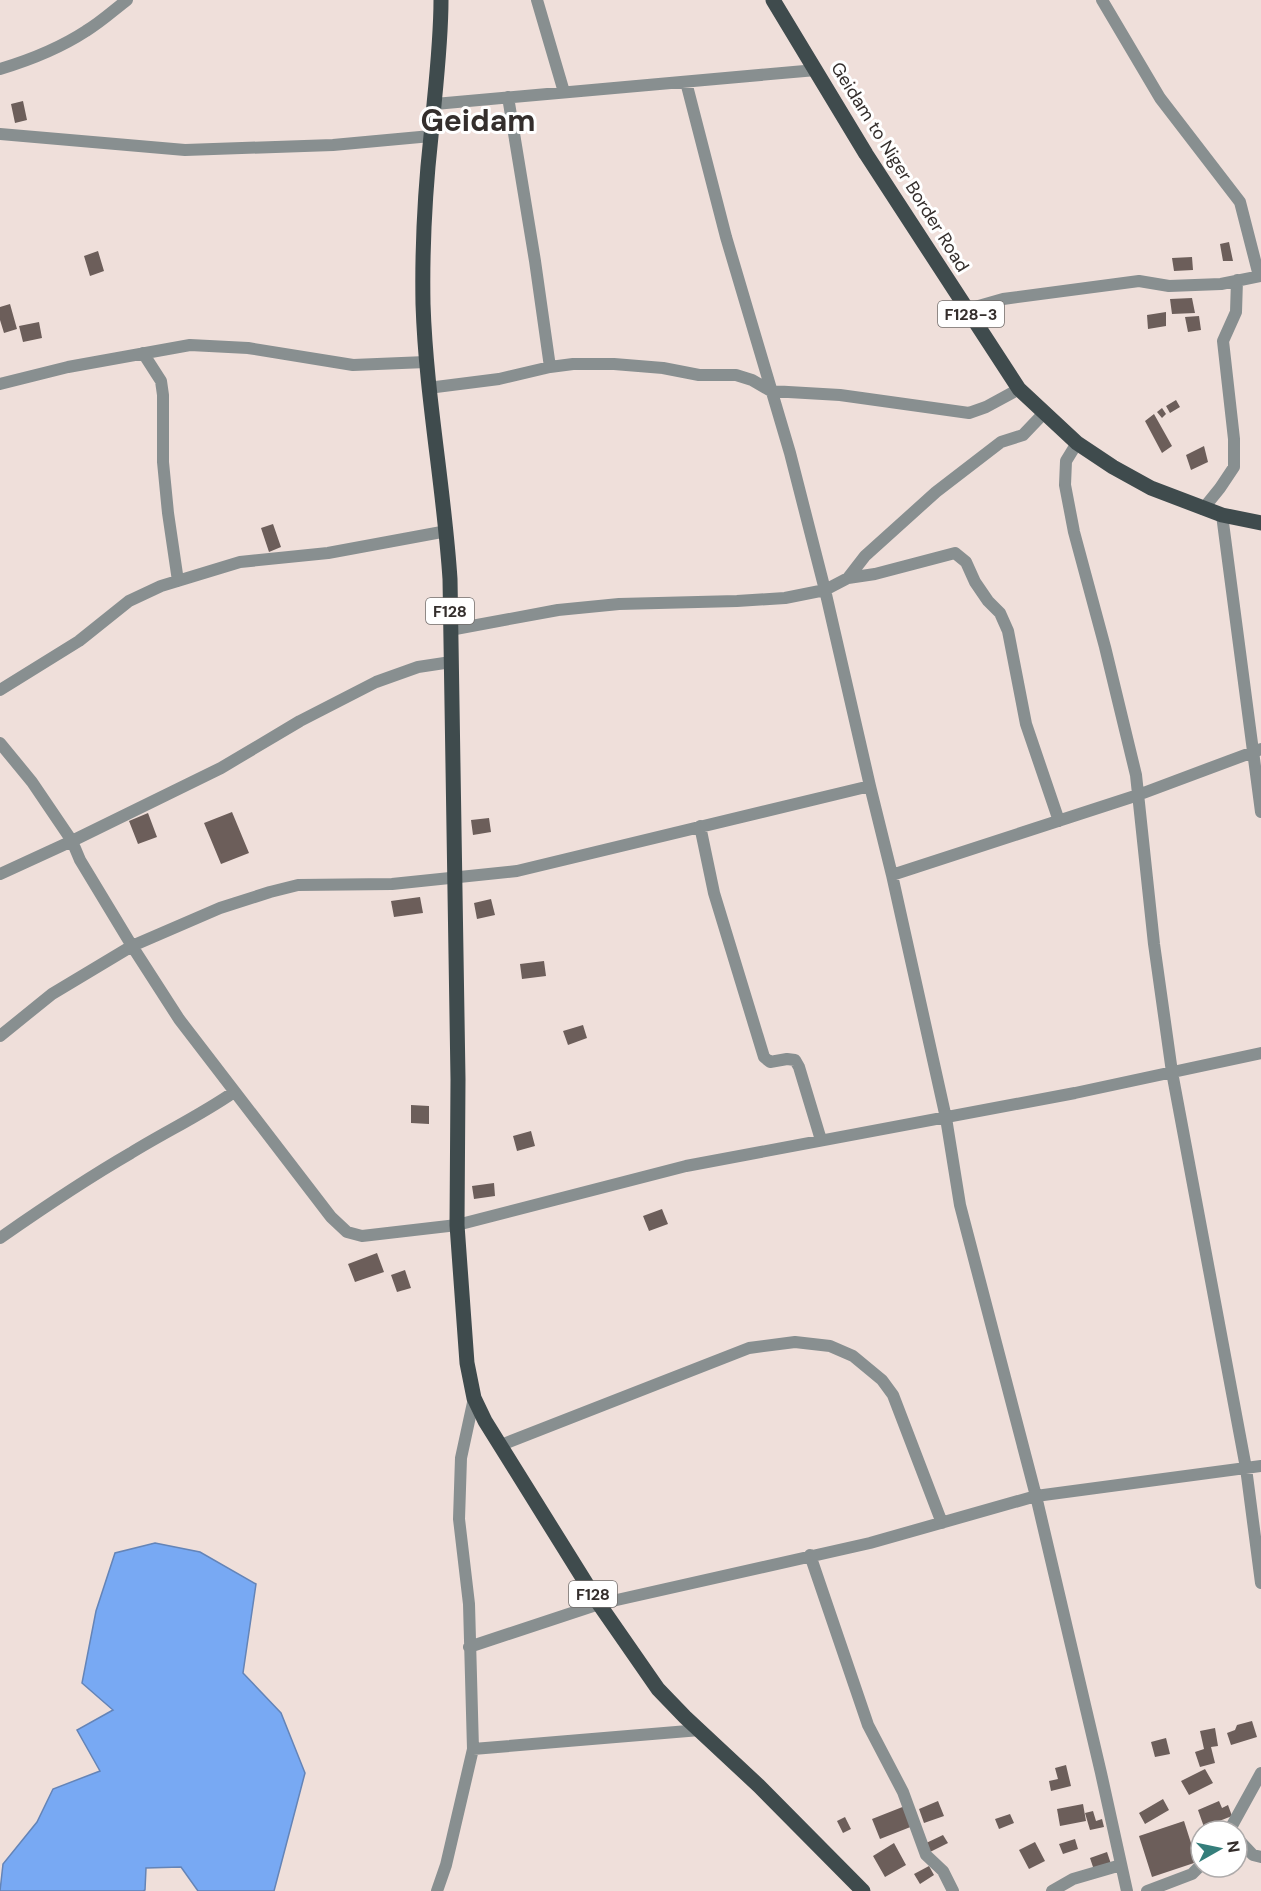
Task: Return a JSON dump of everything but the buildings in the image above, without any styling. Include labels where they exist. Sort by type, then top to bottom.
[{"type":"main road","name":"F128","points":[[441,0],[435,104],[424,218],[423,303],[428,388],[447,531],[450,579],[458,1079],[457,1225],[467,1363],[474,1398],[485,1421],[599,1604],[658,1689],[863,1891]]},
{"type":"main road","name":"Geidam to Niger Border Road","points":[[773,0],[866,154],[1019,389],[1077,443],[1113,467],[1151,488],[1203,509],[1253,523],[1261,523]]},
{"type":"street","points":[[0,69],[64,44],[88,30],[128,0]]},
{"type":"street","points":[[537,0],[564,92]]},
{"type":"street","points":[[968,309],[1003,299],[1139,281],[1169,286],[1221,284],[1260,276],[1240,202],[1160,98],[1102,0]]},
{"type":"street","points":[[435,104],[816,70]]},
{"type":"street","points":[[686,82],[726,237],[790,453],[825,590],[946,1118],[960,1205],[1036,1496],[1127,1891]]},
{"type":"street","points":[[508,97],[550,367]]},
{"type":"street","points":[[0,134],[184,150],[333,145],[431,136]]},
{"type":"street","points":[[1203,509],[1234,467],[1234,439],[1223,341],[1236,312],[1238,280]]},
{"type":"street","points":[[0,384],[68,367],[189,345],[248,348],[353,365],[426,362]]},
{"type":"street","points":[[144,352],[161,381],[163,462],[178,581]]},
{"type":"street","points":[[428,388],[499,379],[573,364],[614,364],[663,368],[699,375],[736,375],[752,380],[771,391],[840,395],[969,413],[986,407],[1019,389]]},
{"type":"street","points":[[848,578],[865,556],[936,492],[1000,442],[1023,435],[1044,413]]},
{"type":"street","points":[[1077,443],[1066,461],[1065,485],[1074,532],[1133,763],[1154,944],[1172,1072],[1246,1468],[1261,1584]]},
{"type":"street","points":[[1222,515],[1257,751],[1261,812]]},
{"type":"street","points":[[0,690],[79,641],[129,601],[161,586],[240,562],[328,553],[447,531]]},
{"type":"street","points":[[450,630],[558,610],[619,604],[785,598],[825,590],[848,578],[875,574],[955,554],[966,561],[982,591],[1000,613],[1008,631],[1026,724],[1059,821]]},
{"type":"street","points":[[0,874],[221,768],[300,721],[376,682],[418,667],[451,663]]},
{"type":"street","points":[[0,743],[32,782],[72,841],[80,860],[179,1019],[331,1217],[347,1232],[362,1236],[457,1225],[686,1166],[946,1118],[1261,1053]]},
{"type":"street","points":[[892,875],[1138,795],[1257,751]]},
{"type":"street","points":[[0,1036],[52,994],[132,946],[220,908],[270,892],[307,885],[392,884],[517,871],[870,786]]},
{"type":"street","points":[[700,826],[714,893],[764,1057],[770,1062],[795,1060],[821,1140]]},
{"type":"street","points":[[0,1238],[72,1189],[132,1152],[208,1110],[234,1092]]},
{"type":"street","points":[[501,1445],[749,1348],[795,1342],[830,1346],[852,1356],[882,1380],[893,1395],[942,1522]]},
{"type":"street","points":[[437,1891],[446,1865],[473,1749],[468,1604],[459,1520],[461,1458],[474,1398]]},
{"type":"street","points":[[469,1647],[599,1604],[870,1543],[1036,1496],[1261,1466]]},
{"type":"street","points":[[810,1556],[868,1725],[903,1792],[926,1855],[943,1871],[953,1891]]},
{"type":"street","points":[[473,1749],[700,1730]]},
{"type":"street","points":[[1236,1819],[1261,1773]]},
{"type":"street","points":[[1052,1891],[1073,1879],[1121,1865]]},
{"type":"street","points":[[1147,1891],[1189,1875]]},
{"type":"water","points":[[155,1543],[200,1552],[256,1584],[243,1673],[281,1713],[305,1773],[274,1891],[198,1891],[181,1867],[146,1868],[145,1890],[143,1891],[0,1891],[3,1864],[37,1822],[53,1789],[100,1771],[77,1730],[113,1710],[82,1683],[96,1611],[115,1553]]},
{"type":"district","name":"Geidam","points":[[478,120]]}]
